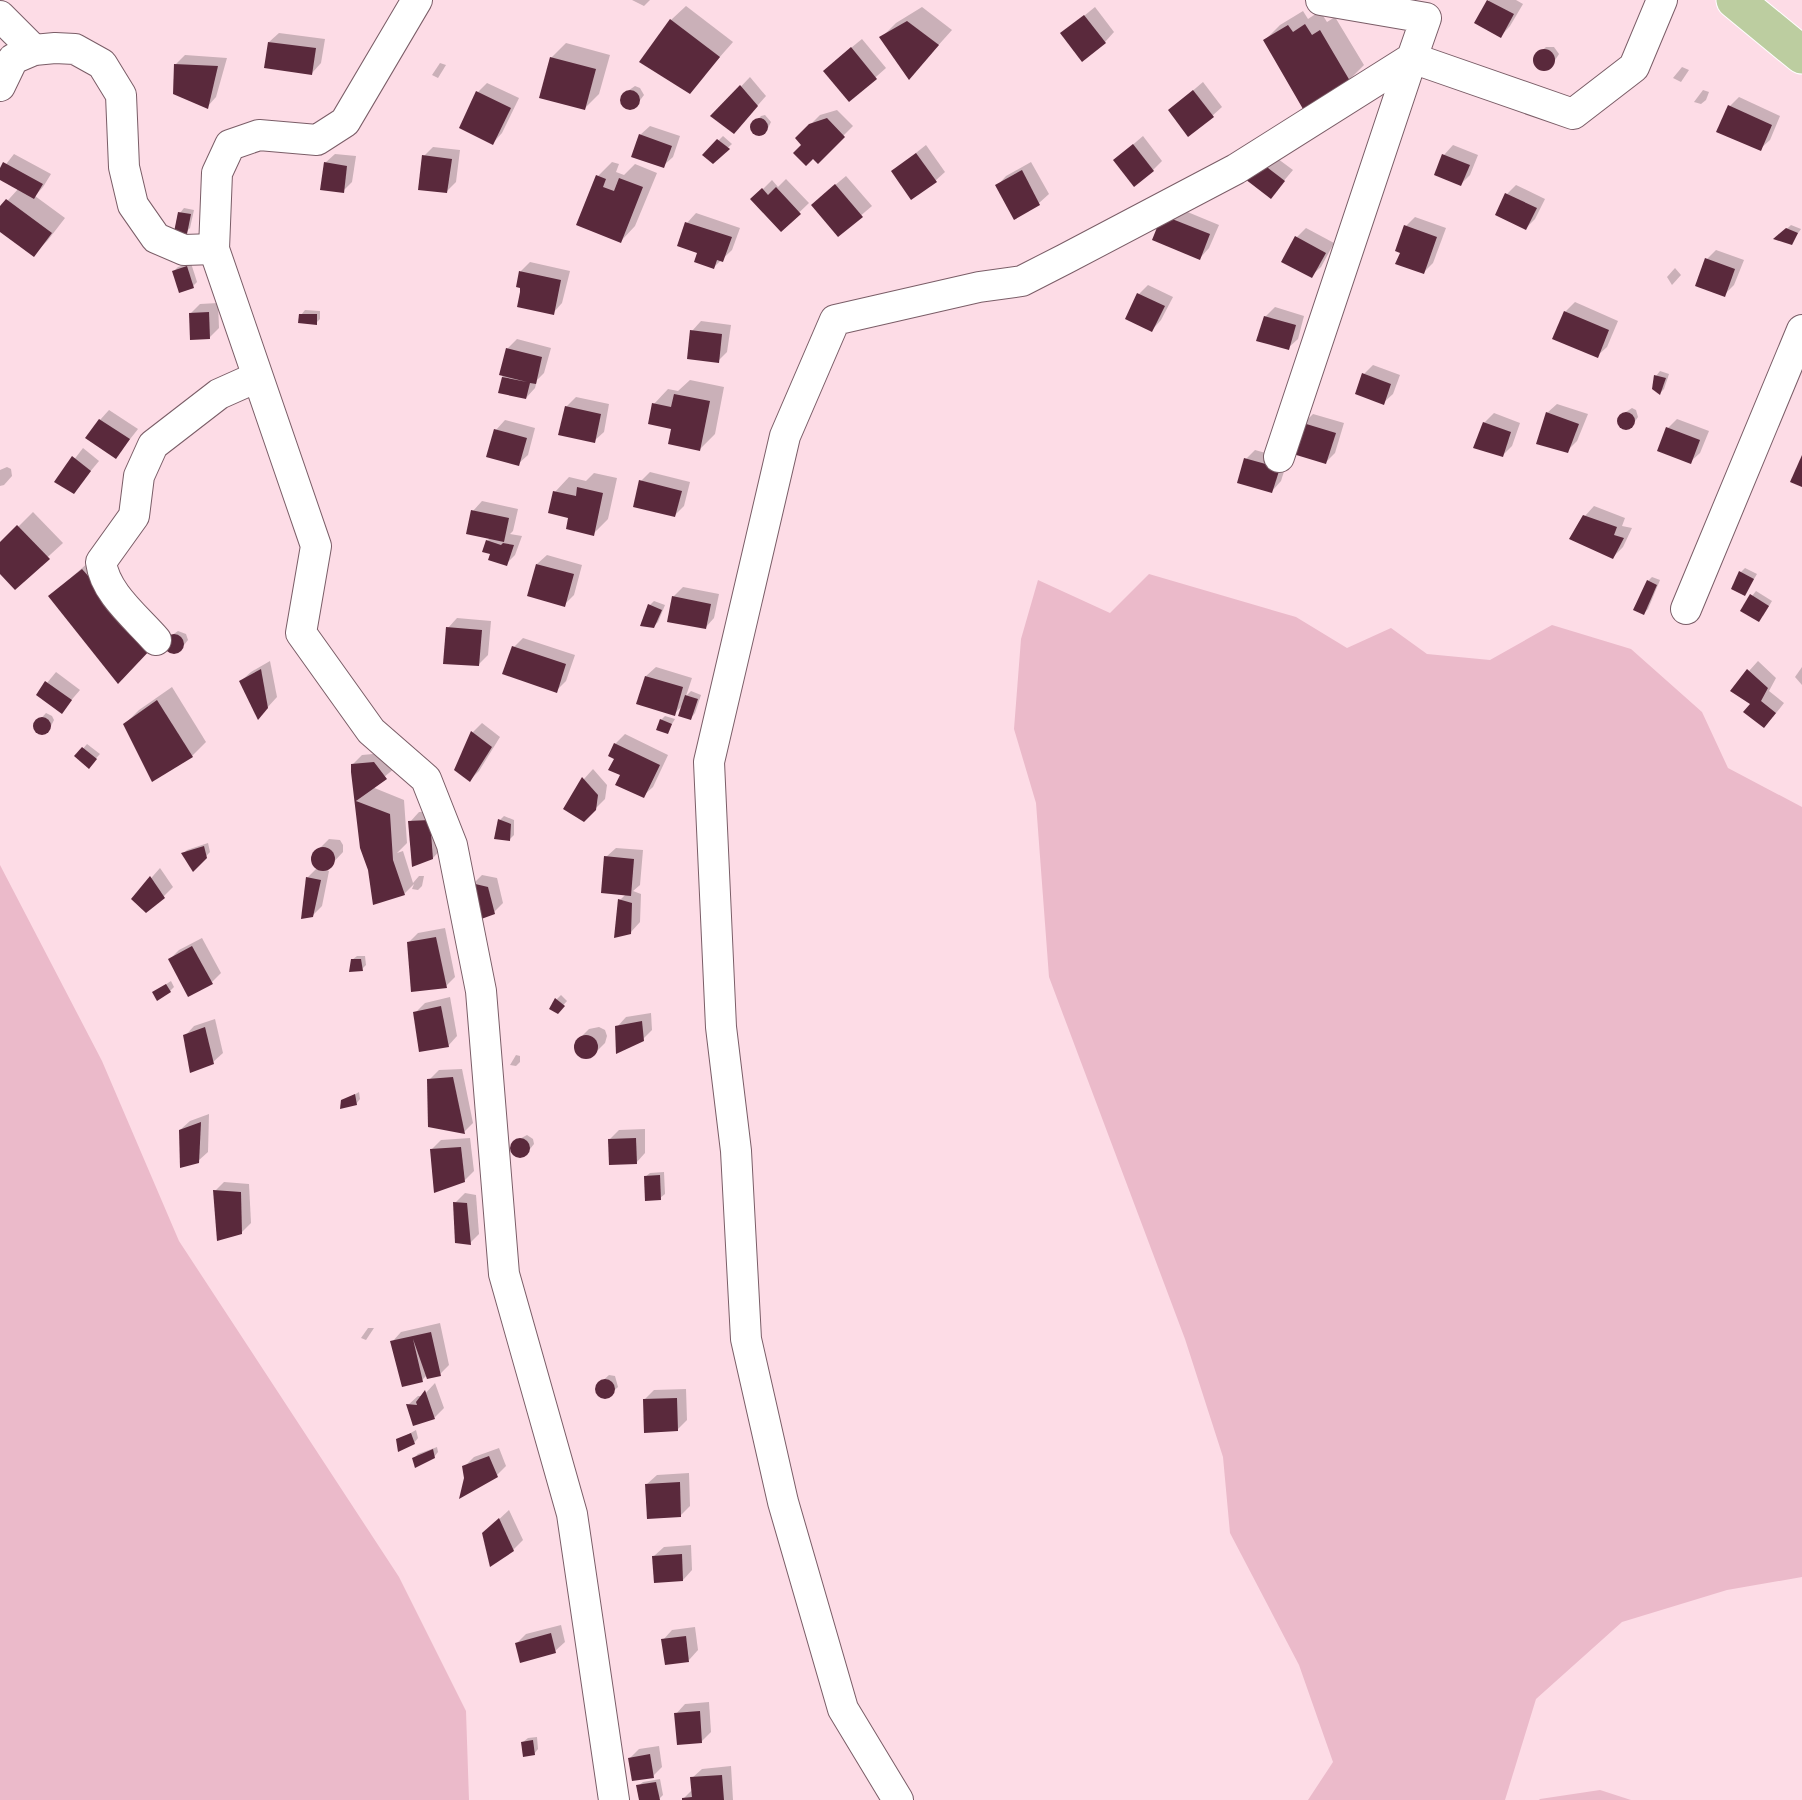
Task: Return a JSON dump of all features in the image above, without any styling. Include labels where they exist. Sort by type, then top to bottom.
[{"type":"main road","points":[[1735,0],[1802,55]]},
{"type":"street","points":[[417,0],[345,122],[317,140],[259,135],[230,145],[217,173],[214,249],[316,546],[301,633],[371,731],[426,779],[452,845],[481,991],[504,1273],[572,1514],[614,1800]]},
{"type":"street","points":[[1279,457],[1426,18],[1321,0]]},
{"type":"street","points":[[1412,58],[1573,114],[1634,67],[1662,0]]},
{"type":"street","points":[[0,16],[34,50]]},
{"type":"street","points":[[0,86],[13,59],[34,50],[75,49],[102,64],[121,95],[124,167],[133,205],[156,238],[184,250],[214,249]]},
{"type":"street","points":[[898,1800],[843,1709],[783,1502],[746,1339],[736,1152],[722,1027],[709,762],[785,436],[835,320],[979,286],[1021,281],[1237,169],[1412,58]]},
{"type":"street","points":[[1686,609],[1802,330]]},
{"type":"street","points":[[219,394],[233,369],[242,336]]},
{"type":"street","points":[[156,639],[110,589],[102,573],[103,555],[134,516],[139,476],[153,445],[219,394],[257,377]]},
{"type":"shaded area","points":[[1149,574],[1296,617],[1347,648],[1391,628],[1427,654],[1490,660],[1552,625],[1631,649],[1702,712],[1728,768],[1802,807],[1802,1577],[1727,1590],[1622,1622],[1536,1699],[1505,1800],[1308,1800],[1333,1762],[1299,1665],[1230,1533],[1223,1457],[1185,1339],[1049,977],[1036,803],[1014,729],[1021,639],[1038,580],[1110,613]]},
{"type":"shaded area","points":[[0,865],[102,1061],[179,1241],[399,1577],[466,1711],[469,1800],[0,1800]]},
{"type":"shaded area","points":[[1600,1790],[1631,1800],[1539,1800],[1540,1799]]},
{"type":"building","points":[[1487,0],[1514,14],[1501,38],[1474,23]]},
{"type":"building","points":[[1084,15],[1106,43],[1082,62],[1060,33]]},
{"type":"building","points":[[670,19],[720,57],[690,94],[639,62]]},
{"type":"building","points":[[907,21],[939,45],[909,80],[879,37]]},
{"type":"building","points":[[1305,24],[1312,35],[1320,30],[1350,81],[1303,109],[1263,40],[1288,25],[1293,32]]},
{"type":"building","points":[[268,42],[316,48],[312,75],[264,68]]},
{"type":"building","points":[[851,47],[877,79],[849,102],[823,71]]},
{"type":"building","points":[[1544,49],[1552,52],[1555,60],[1552,68],[1544,71],[1536,68],[1533,60],[1536,52]]},
{"type":"building","points":[[550,57],[596,69],[585,110],[539,98]]},
{"type":"building","points":[[174,64],[218,66],[208,109],[173,94]]},
{"type":"building","points":[[740,85],[758,106],[734,134],[710,116]]},
{"type":"building","points":[[626,90],[634,90],[640,100],[634,110],[626,110],[620,104],[620,96]]},
{"type":"building","points":[[1193,90],[1214,117],[1188,137],[1168,110]]},
{"type":"building","points":[[476,91],[511,108],[493,145],[459,128]]},
{"type":"building","points":[[1728,105],[1772,125],[1761,151],[1716,132]]},
{"type":"building","points":[[759,118],[765,121],[768,127],[765,133],[759,136],[753,133],[750,127],[753,121]]},
{"type":"building","points":[[827,118],[845,137],[818,164],[813,159],[806,166],[793,153],[801,145],[795,138],[809,124]]},
{"type":"building","points":[[639,134],[672,146],[664,168],[631,157]]},
{"type":"building","points":[[717,139],[730,149],[713,164],[702,155]]},
{"type":"building","points":[[1133,144],[1154,171],[1134,187],[1113,160]]},
{"type":"building","points":[[916,153],[937,182],[911,200],[891,171]]},
{"type":"building","points":[[1442,154],[1470,165],[1461,186],[1434,175]]},
{"type":"building","points":[[422,155],[452,159],[447,193],[418,190]]},
{"type":"building","points":[[1259,161],[1285,181],[1271,199],[1245,179]]},
{"type":"building","points":[[3,162],[43,184],[34,199],[0,180]]},
{"type":"building","points":[[324,162],[347,166],[344,193],[320,190]]},
{"type":"building","points":[[1022,170],[1040,205],[1014,220],[995,185]]},
{"type":"building","points":[[596,175],[606,179],[603,187],[614,191],[619,178],[643,187],[621,243],[576,225]]},
{"type":"building","points":[[835,184],[863,217],[838,237],[811,205]]},
{"type":"building","points":[[776,187],[801,214],[781,232],[750,199],[762,188],[768,195]]},
{"type":"building","points":[[1505,193],[1537,208],[1526,230],[1495,215]]},
{"type":"building","points":[[6,199],[52,233],[34,257],[0,232],[0,206]]},
{"type":"building","points":[[178,212],[191,214],[187,234],[174,232]]},
{"type":"building","points":[[1162,215],[1210,234],[1200,260],[1152,240]]},
{"type":"building","points":[[685,222],[732,237],[723,262],[717,260],[714,269],[694,262],[697,253],[677,246]]},
{"type":"building","points":[[1404,225],[1437,237],[1424,274],[1395,264],[1400,253],[1395,251]]},
{"type":"building","points":[[1786,228],[1798,233],[1792,245],[1773,239]]},
{"type":"building","points":[[1295,236],[1326,253],[1312,278],[1281,262]]},
{"type":"building","points":[[1705,258],[1735,269],[1725,297],[1695,286]]},
{"type":"building","points":[[187,266],[194,288],[179,293],[172,271]]},
{"type":"building","points":[[519,271],[561,280],[554,315],[517,307],[520,292],[520,288],[516,287]]},
{"type":"building","points":[[1137,293],[1165,306],[1152,332],[1125,319]]},
{"type":"building","points":[[1564,311],[1609,330],[1598,358],[1552,339]]},
{"type":"building","points":[[209,312],[210,339],[190,340],[189,313]]},
{"type":"building","points":[[299,314],[317,314],[317,325],[298,323]]},
{"type":"building","points":[[1264,316],[1296,325],[1289,350],[1256,341]]},
{"type":"building","points":[[690,330],[722,334],[719,363],[687,359]]},
{"type":"building","points":[[506,348],[542,357],[536,384],[530,383],[526,399],[498,393],[502,377],[527,382],[499,375]]},
{"type":"building","points":[[1362,373],[1391,384],[1384,405],[1355,394]]},
{"type":"building","points":[[1654,375],[1666,378],[1660,395],[1652,389]]},
{"type":"building","points":[[674,394],[710,401],[700,451],[668,444],[671,429],[648,424],[652,403],[671,407]]},
{"type":"building","points":[[565,406],[601,414],[595,443],[558,435]]},
{"type":"building","points":[[1546,412],[1579,424],[1568,453],[1536,444]]},
{"type":"building","points":[[1622,412],[1630,412],[1635,421],[1633,428],[1622,430],[1617,425],[1617,417]]},
{"type":"building","points":[[99,419],[130,439],[116,459],[85,438]]},
{"type":"building","points":[[1483,422],[1511,432],[1503,457],[1473,448]]},
{"type":"building","points":[[1303,423],[1336,433],[1326,464],[1293,454]]},
{"type":"building","points":[[1666,427],[1700,440],[1691,464],[1657,451]]},
{"type":"building","points":[[494,429],[527,438],[519,466],[486,457]]},
{"type":"building","points":[[1802,455],[1802,487],[1790,482]]},
{"type":"building","points":[[72,456],[91,471],[74,494],[54,482]]},
{"type":"building","points":[[1244,458],[1280,468],[1272,493],[1237,483]]},
{"type":"building","points":[[639,480],[682,491],[675,517],[633,507]]},
{"type":"building","points":[[577,487],[603,493],[594,536],[566,529],[568,518],[548,513],[553,491],[576,496]]},
{"type":"building","points":[[471,510],[509,518],[504,542],[466,534]]},
{"type":"building","points":[[1583,515],[1617,527],[1614,535],[1624,538],[1613,559],[1569,539]]},
{"type":"building","points":[[17,525],[50,559],[15,590],[0,574],[0,542]]},
{"type":"building","points":[[486,540],[501,545],[514,545],[507,566],[488,560],[490,554],[482,552]]},
{"type":"building","points":[[536,564],[574,574],[565,607],[527,596]]},
{"type":"building","points":[[82,569],[152,648],[118,684],[48,596]]},
{"type":"building","points":[[1739,571],[1754,579],[1745,596],[1731,589]]},
{"type":"building","points":[[1647,580],[1657,585],[1644,615],[1633,610]]},
{"type":"building","points":[[1750,594],[1769,606],[1759,622],[1740,611]]},
{"type":"building","points":[[672,596],[711,604],[706,629],[667,622]]},
{"type":"building","points":[[648,604],[662,610],[654,628],[640,626]]},
{"type":"building","points":[[446,627],[482,630],[479,666],[443,664]]},
{"type":"building","points":[[174,634],[181,637],[184,644],[181,651],[174,654],[167,651],[164,644],[167,637]]},
{"type":"building","points":[[512,646],[566,664],[557,693],[502,674]]},
{"type":"building","points":[[261,669],[268,708],[258,720],[239,681]]},
{"type":"building","points":[[1747,669],[1768,688],[1761,701],[1776,713],[1764,728],[1743,712],[1750,704],[1730,691]]},
{"type":"building","points":[[645,676],[683,687],[675,716],[636,704]]},
{"type":"building","points":[[45,681],[72,700],[62,714],[36,695]]},
{"type":"building","points":[[685,695],[698,699],[691,720],[678,716]]},
{"type":"building","points":[[157,700],[193,757],[152,782],[123,724]]},
{"type":"building","points":[[42,717],[48,720],[51,726],[48,732],[42,735],[36,732],[33,726],[36,720]]},
{"type":"building","points":[[660,719],[672,724],[668,734],[656,730]]},
{"type":"building","points":[[471,731],[492,747],[470,782],[454,770]]},
{"type":"building","points":[[614,743],[660,765],[644,798],[615,785],[620,775],[608,770],[614,759],[608,756]]},
{"type":"building","points":[[82,747],[97,759],[89,769],[74,756]]},
{"type":"building","points":[[374,762],[387,779],[356,801],[390,814],[393,860],[405,895],[373,905],[368,870],[360,848],[351,764]]},
{"type":"building","points":[[582,777],[598,795],[596,810],[584,822],[563,809]]},
{"type":"building","points":[[498,819],[511,824],[510,841],[494,839]]},
{"type":"building","points":[[430,820],[433,859],[412,867],[408,821]]},
{"type":"building","points":[[204,846],[207,858],[193,872],[181,853]]},
{"type":"building","points":[[323,847],[334,854],[335,859],[328,870],[323,871],[312,864],[311,859],[318,848]]},
{"type":"building","points":[[604,856],[634,859],[631,896],[601,893]]},
{"type":"building","points":[[150,876],[165,898],[146,913],[131,899]]},
{"type":"building","points":[[306,877],[321,880],[313,917],[301,919]]},
{"type":"building","points":[[471,883],[488,887],[495,914],[473,922]]},
{"type":"building","points":[[618,899],[632,903],[631,934],[614,938]]},
{"type":"building","points":[[436,937],[447,988],[411,992],[407,942]]},
{"type":"building","points":[[192,946],[213,984],[188,997],[168,959]]},
{"type":"building","points":[[351,959],[361,959],[363,971],[349,972]]},
{"type":"building","points":[[166,984],[171,992],[157,1001],[152,992]]},
{"type":"building","points":[[555,998],[565,1006],[558,1014],[549,1009]]},
{"type":"building","points":[[441,1006],[449,1047],[419,1052],[413,1012]]},
{"type":"building","points":[[642,1021],[644,1041],[616,1054],[615,1026]]},
{"type":"building","points":[[205,1027],[214,1064],[190,1073],[183,1035]]},
{"type":"building","points":[[586,1035],[595,1038],[598,1047],[595,1056],[586,1059],[577,1056],[574,1047],[577,1038]]},
{"type":"building","points":[[453,1077],[465,1134],[428,1127],[427,1079]]},
{"type":"building","points":[[355,1094],[357,1105],[340,1109],[341,1100]]},
{"type":"building","points":[[201,1122],[199,1163],[180,1168],[179,1130]]},
{"type":"building","points":[[520,1138],[527,1141],[530,1148],[527,1155],[520,1158],[513,1155],[510,1148],[513,1141]]},
{"type":"building","points":[[636,1138],[637,1164],[609,1165],[608,1139]]},
{"type":"building","points":[[461,1147],[465,1182],[434,1193],[430,1149]]},
{"type":"building","points":[[660,1175],[661,1200],[645,1201],[644,1176]]},
{"type":"building","points":[[213,1190],[241,1192],[242,1234],[217,1241]]},
{"type":"building","points":[[453,1202],[467,1203],[471,1245],[455,1243]]},
{"type":"building","points":[[431,1332],[441,1376],[427,1379],[413,1339],[423,1382],[402,1387],[390,1341]]},
{"type":"building","points":[[605,1379],[612,1382],[615,1389],[612,1396],[605,1399],[598,1396],[595,1389],[598,1382]]},
{"type":"building","points":[[425,1390],[435,1419],[413,1426],[406,1404],[417,1405],[416,1402]]},
{"type":"building","points":[[677,1398],[678,1431],[644,1433],[643,1399]]},
{"type":"building","points":[[411,1433],[415,1444],[398,1452],[396,1439]]},
{"type":"building","points":[[433,1449],[435,1458],[415,1468],[412,1458]]},
{"type":"building","points":[[489,1456],[498,1477],[459,1499],[464,1478],[462,1466]]},
{"type":"building","points":[[680,1482],[681,1517],[647,1519],[645,1484]]},
{"type":"building","points":[[499,1518],[514,1551],[490,1567],[482,1533]]},
{"type":"building","points":[[682,1554],[683,1581],[654,1583],[652,1556]]},
{"type":"building","points":[[551,1633],[556,1653],[520,1663],[515,1643]]},
{"type":"building","points":[[686,1636],[689,1662],[665,1665],[661,1639]]},
{"type":"building","points":[[700,1711],[702,1743],[677,1745],[674,1713]]},
{"type":"building","points":[[533,1740],[535,1755],[523,1757],[521,1742]]},
{"type":"building","points":[[650,1754],[654,1778],[632,1781],[628,1758]]},
{"type":"building","points":[[722,1775],[724,1800],[682,1800],[692,1797],[690,1777]]},
{"type":"building","points":[[656,1782],[660,1800],[639,1800],[636,1785]]}]
